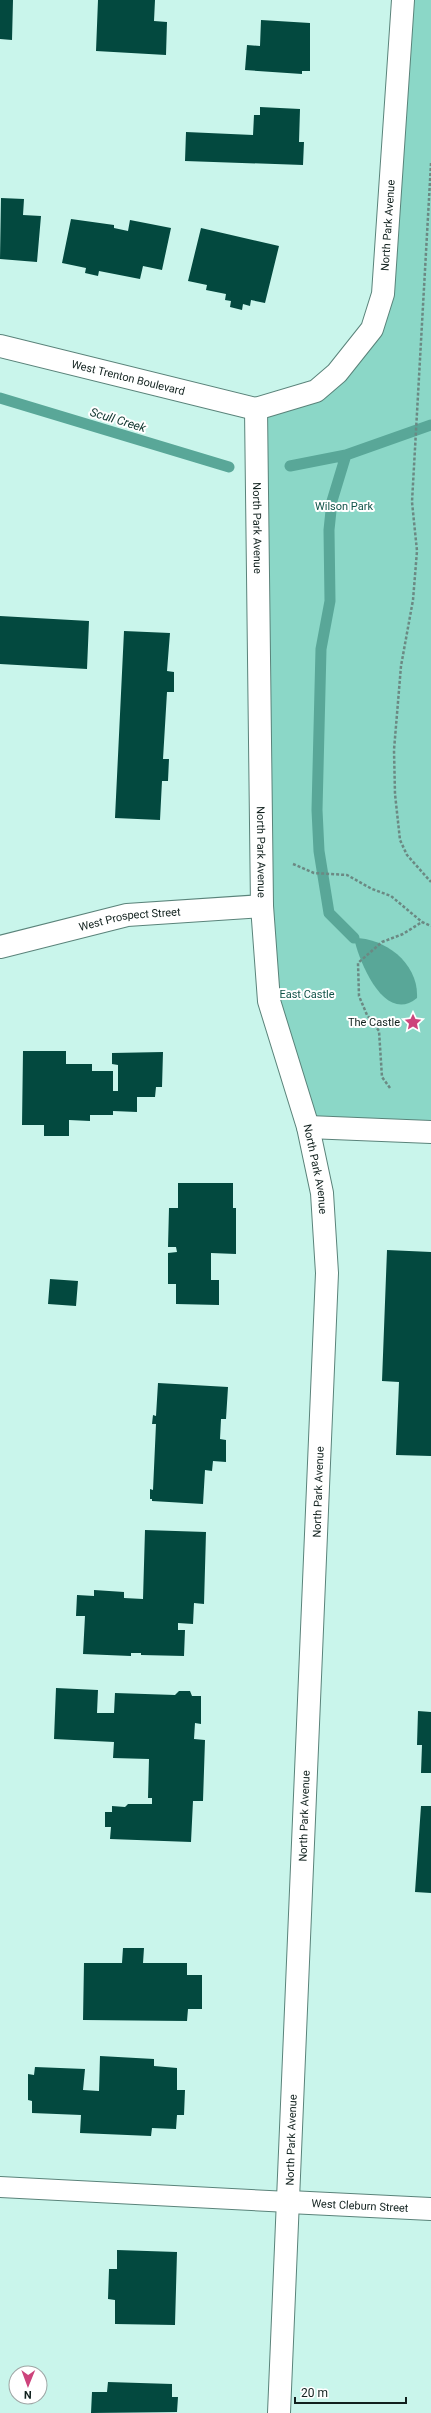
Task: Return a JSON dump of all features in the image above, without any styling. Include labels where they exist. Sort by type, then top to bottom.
[{"type":"street","name":"North Park Avenue","points":[[279,2413],[327,1273],[322,1193],[308,1127],[269,1001],[262,906],[256,409],[316,391],[337,373],[372,329],[383,294],[403,0]]},
{"type":"street","name":"West Trenton Boulevard","points":[[0,346],[256,409]]},
{"type":"street","name":"West Prospect Street","points":[[0,947],[127,914],[262,906]]},
{"type":"street","points":[[308,1127],[431,1132]]},
{"type":"street","name":"West Cleburn Street","points":[[289,2202],[431,2209]]},
{"type":"lane","points":[[0,2187],[289,2202]]},
{"type":"path","points":[[431,163],[412,502],[417,551],[413,600],[401,666],[394,750],[395,794],[400,840],[407,855],[431,882]]},
{"type":"path","points":[[289,862],[314,874],[347,875],[372,889],[391,896],[422,922],[431,926]]},
{"type":"path","points":[[390,1088],[382,1077],[378,1031],[367,1015],[359,996],[358,963],[382,942],[403,934],[422,922]]},
{"type":"green space","name":"Wilson Park","points":[[403,0],[431,0],[431,1132],[308,1127],[269,1001],[256,409],[316,391],[372,329]]},
{"type":"shaded area","points":[[354,938],[366,939],[378,943],[389,948],[398,955],[412,974],[416,986],[417,998],[405,1004],[394,1003],[384,997],[375,987],[368,975],[361,961]]},
{"type":"building","points":[[0,0],[13,0],[12,40],[0,39]]},
{"type":"building","points":[[98,0],[155,0],[154,21],[167,22],[166,55],[96,51]]},
{"type":"building","points":[[261,20],[310,23],[310,71],[302,71],[302,74],[245,70],[247,45],[260,46]]},
{"type":"building","points":[[260,107],[300,109],[299,142],[304,142],[303,165],[185,161],[186,132],[253,135],[254,115],[260,115]]},
{"type":"building","points":[[1,198],[24,199],[23,215],[41,216],[37,262],[0,259]]},
{"type":"building","points":[[71,219],[114,225],[114,228],[128,231],[130,220],[171,228],[162,270],[143,266],[140,279],[99,271],[98,276],[85,273],[86,268],[62,263]]},
{"type":"building","points":[[201,228],[279,246],[265,303],[251,300],[250,306],[243,304],[242,310],[230,307],[231,301],[225,300],[226,294],[206,290],[207,285],[188,281]]},
{"type":"building","points":[[0,616],[89,621],[87,669],[0,664]]},
{"type":"building","points":[[124,631],[170,633],[167,671],[174,672],[174,692],[167,692],[163,759],[169,759],[168,781],[162,781],[160,820],[115,818]]},
{"type":"building","points":[[23,1051],[66,1051],[66,1064],[92,1064],[92,1071],[113,1071],[113,1091],[118,1091],[118,1065],[112,1064],[112,1053],[163,1052],[162,1087],[156,1087],[155,1097],[137,1097],[137,1112],[113,1111],[113,1115],[90,1115],[90,1121],[69,1120],[69,1136],[44,1136],[44,1125],[22,1125]]},
{"type":"building","points":[[178,1183],[233,1183],[233,1208],[236,1208],[236,1254],[211,1253],[211,1280],[219,1280],[219,1305],[176,1304],[176,1284],[168,1284],[168,1253],[177,1252],[176,1247],[168,1247],[169,1208],[178,1208]]},
{"type":"building","points":[[387,1250],[431,1252],[431,1456],[396,1455],[399,1382],[382,1381]]},
{"type":"building","points":[[50,1279],[78,1281],[76,1306],[48,1304]]},
{"type":"building","points":[[158,1383],[228,1387],[226,1419],[221,1419],[220,1439],[226,1440],[226,1462],[213,1461],[212,1471],[205,1470],[203,1504],[152,1501],[152,1499],[150,1499],[150,1489],[153,1490],[156,1424],[152,1424],[153,1415],[156,1416]]},
{"type":"building","points":[[145,1530],[206,1532],[204,1604],[194,1603],[193,1624],[178,1623],[178,1630],[185,1630],[184,1656],[141,1655],[141,1653],[131,1653],[131,1656],[83,1654],[85,1616],[76,1616],[77,1595],[94,1596],[94,1590],[124,1592],[124,1598],[143,1599]]},
{"type":"building","points":[[56,1688],[98,1690],[97,1713],[114,1713],[115,1693],[175,1695],[179,1691],[190,1691],[192,1696],[201,1696],[201,1724],[195,1723],[194,1739],[205,1740],[203,1801],[193,1801],[191,1842],[110,1839],[111,1827],[105,1827],[105,1812],[112,1812],[112,1806],[125,1807],[128,1804],[152,1804],[152,1798],[148,1798],[149,1759],[113,1758],[114,1742],[54,1739]]},
{"type":"building","points":[[418,1711],[431,1712],[431,1773],[421,1773],[422,1745],[417,1745]]},
{"type":"building","points":[[421,1806],[431,1806],[431,1893],[415,1892]]},
{"type":"building","points":[[123,1948],[144,1948],[143,1963],[187,1963],[187,1975],[202,1975],[202,2009],[188,2009],[187,2021],[83,2020],[84,1963],[122,1963]]},
{"type":"building","points":[[100,2056],[154,2059],[154,2066],[177,2068],[177,2090],[185,2090],[184,2115],[177,2115],[176,2129],[152,2128],[151,2136],[80,2133],[81,2115],[32,2113],[32,2101],[28,2100],[28,2074],[34,2075],[35,2067],[85,2069],[83,2090],[99,2091]]},
{"type":"building","points":[[117,2250],[177,2252],[175,2325],[115,2324],[115,2300],[108,2299],[109,2269],[117,2269]]},
{"type":"building","points":[[108,2382],[172,2384],[172,2397],[178,2397],[177,2412],[91,2413],[92,2392],[107,2392]]},
{"type":"waterway","name":"Scull Creek","points":[[0,398],[229,467]]},
{"type":"waterway","name":"Scull Creek","points":[[290,466],[346,455],[431,425]]},
{"type":"waterway","points":[[346,455],[332,501],[329,530],[330,601],[321,649],[317,810],[319,851],[329,913],[354,938]]},
{"type":"place","name":"The Castle","points":[[413,1022]]},
{"type":"park label","name":"East Castle","points":[[307,994]]}]
